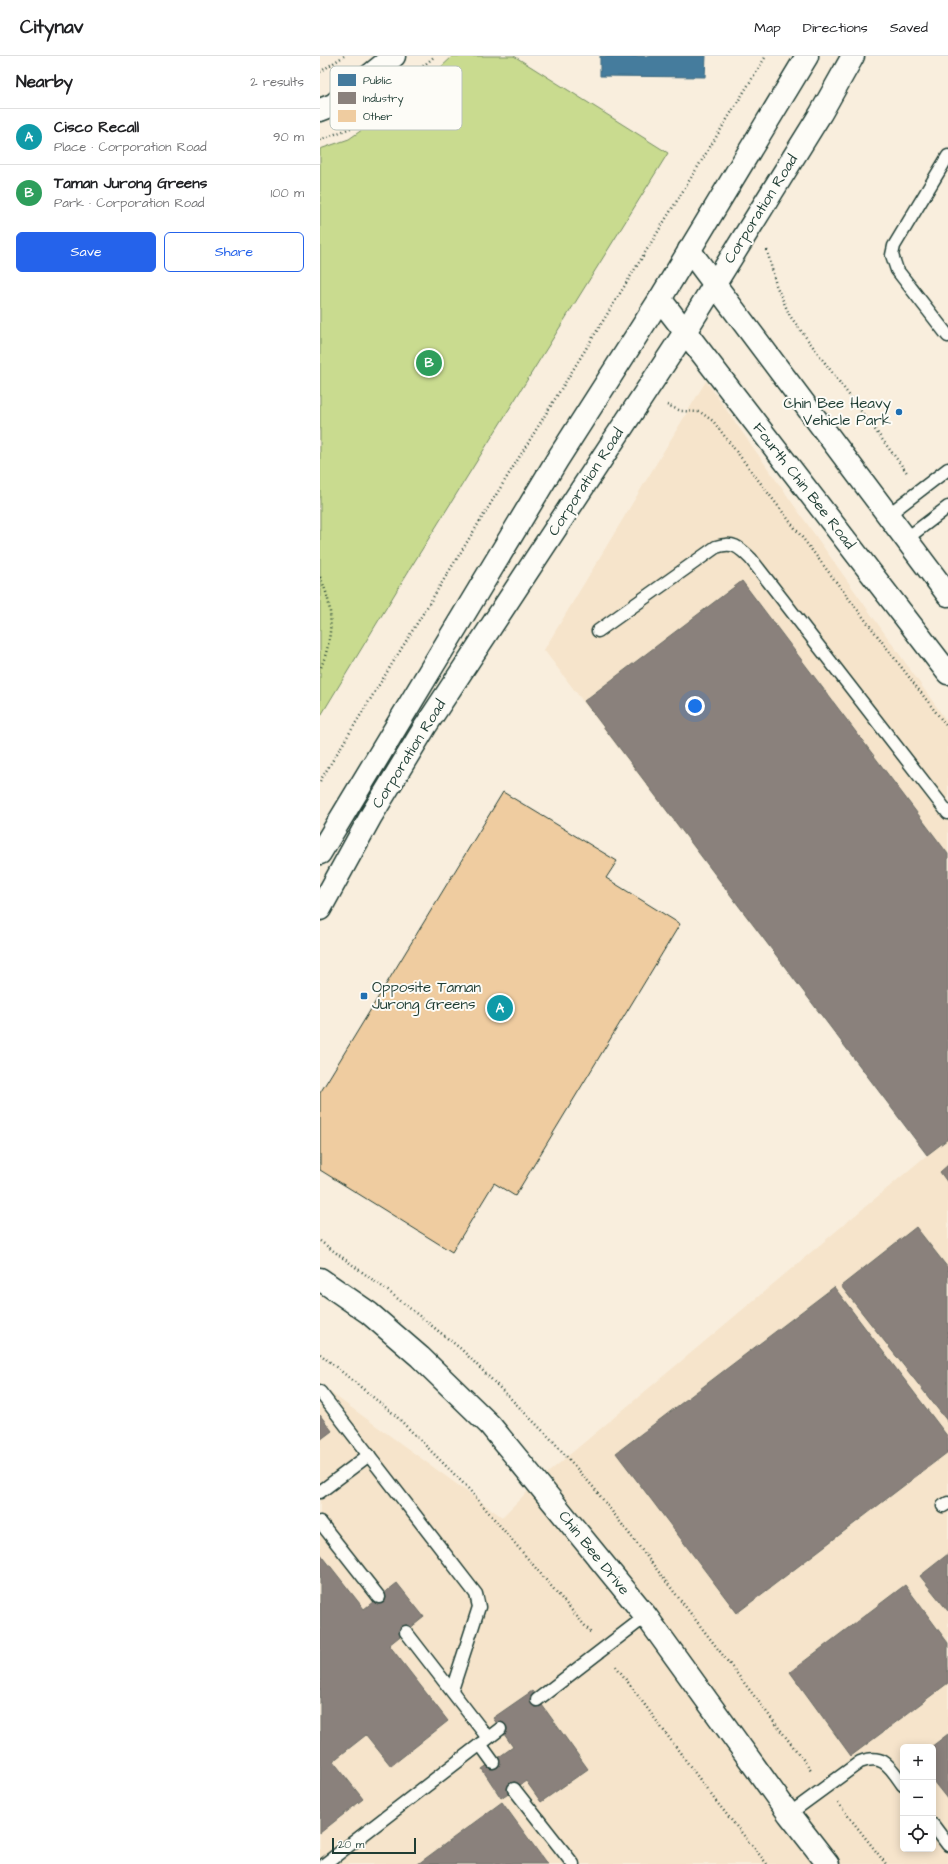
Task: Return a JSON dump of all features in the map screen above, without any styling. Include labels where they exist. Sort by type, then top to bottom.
[{"type":"main road","points":[[382,66],[394,56]]},
{"type":"main road","name":"Corporation Road","points":[[320,853],[557,460],[660,299],[807,56]]},
{"type":"main road","name":"Corporation Road","points":[[320,909],[371,816],[425,727],[685,332],[821,113],[853,56]]},
{"type":"main road","points":[[320,110],[330,106]]},
{"type":"main road","points":[[689,250],[948,594]]},
{"type":"main road","name":"Fourth Chin Bee Road","points":[[660,299],[948,673]]},
{"type":"main road","name":"Chin Bee Drive","points":[[320,1279],[380,1322],[420,1357],[490,1425],[646,1616],[788,1814],[828,1864]]},
{"type":"lane","points":[[948,156],[894,246],[892,255],[897,270],[948,336]]},
{"type":"lane","points":[[888,515],[948,469]]},
{"type":"lane","points":[[906,539],[948,507]]},
{"type":"lane","points":[[598,631],[716,547],[724,544],[732,544],[751,559],[948,813]]},
{"type":"lane","points":[[320,1392],[476,1594],[479,1606],[452,1690]]},
{"type":"lane","points":[[320,1492],[369,1455]]},
{"type":"lane","points":[[320,1522],[379,1597]]},
{"type":"lane","points":[[537,1700],[646,1616]]},
{"type":"lane","points":[[406,1632],[452,1690],[484,1741],[493,1762]]},
{"type":"lane","points":[[325,1864],[500,1729]]},
{"type":"lane","points":[[788,1814],[860,1762],[871,1758],[880,1759],[889,1767],[900,1781]]},
{"type":"lane","points":[[514,1789],[573,1864]]},
{"type":"lane","points":[[936,1829],[948,1845]]},
{"type":"path","points":[[320,72],[344,56]]},
{"type":"path","points":[[320,781],[766,56]]},
{"type":"path","points":[[766,250],[776,285],[790,316],[920,490]]},
{"type":"path","points":[[666,405],[681,411],[700,412],[713,421],[948,728]]},
{"type":"path","points":[[320,577],[328,599],[331,625],[328,648],[320,670]]},
{"type":"path","points":[[320,1241],[388,1291],[461,1349],[553,1441],[594,1488],[886,1864]]},
{"type":"path","points":[[320,1354],[395,1415],[467,1487],[604,1648],[715,1800],[768,1864]]},
{"type":"shaded area","points":[[706,381],[948,723],[948,1864],[320,1864],[320,1385],[502,1517],[537,1482],[927,1155],[544,650]]},
{"type":"green space","points":[[453,56],[514,56],[668,153],[408,572],[320,717],[320,149],[349,139],[362,130],[462,130],[462,66],[442,66]]},
{"type":"building: Public","points":[[600,56],[706,56],[705,77],[600,76]]},
{"type":"building: Industry","points":[[742,581],[948,854],[948,1139],[927,1155],[584,701]]},
{"type":"building: Industry","points":[[948,1165],[948,1183],[940,1172]]},
{"type":"building: Industry","points":[[916,1227],[948,1268],[948,1422],[841,1286]]},
{"type":"building: Industry","points":[[834,1287],[948,1437],[948,1452],[737,1613],[616,1453]]},
{"type":"building: Industry","points":[[320,1415],[332,1431],[320,1440]]},
{"type":"building: Industry","points":[[320,1553],[364,1609],[397,1583],[424,1617],[389,1645],[448,1721],[391,1766],[366,1735],[333,1761],[363,1799],[320,1833]]},
{"type":"building: Industry","points":[[948,1554],[948,1611],[920,1576]]},
{"type":"building: Industry","points":[[905,1585],[948,1643],[948,1683],[851,1756],[790,1672]]},
{"type":"building: Industry","points":[[532,1691],[588,1769],[541,1802],[526,1781],[501,1798],[482,1769],[513,1747],[493,1718]]},
{"type":"building: Industry","points":[[948,1734],[948,1800],[936,1785],[935,1744]]},
{"type":"building: Industry","points":[[502,1802],[547,1864],[418,1864]]},
{"type":"building: Other","points":[[503,792],[617,861],[606,878],[680,924],[515,1196],[494,1183],[452,1252],[320,1170],[320,1093]]},
{"type":"place","name":"Taman Jurong Greens","points":[[429,363]]},
{"type":"place","name":"Chin Bee Heavy Vehicle Park","points":[[899,412]]},
{"type":"place","name":"Opposite Taman Jurong Greens","points":[[364,996]]},
{"type":"place","name":"Cisco Recall","points":[[500,1008]]}]
